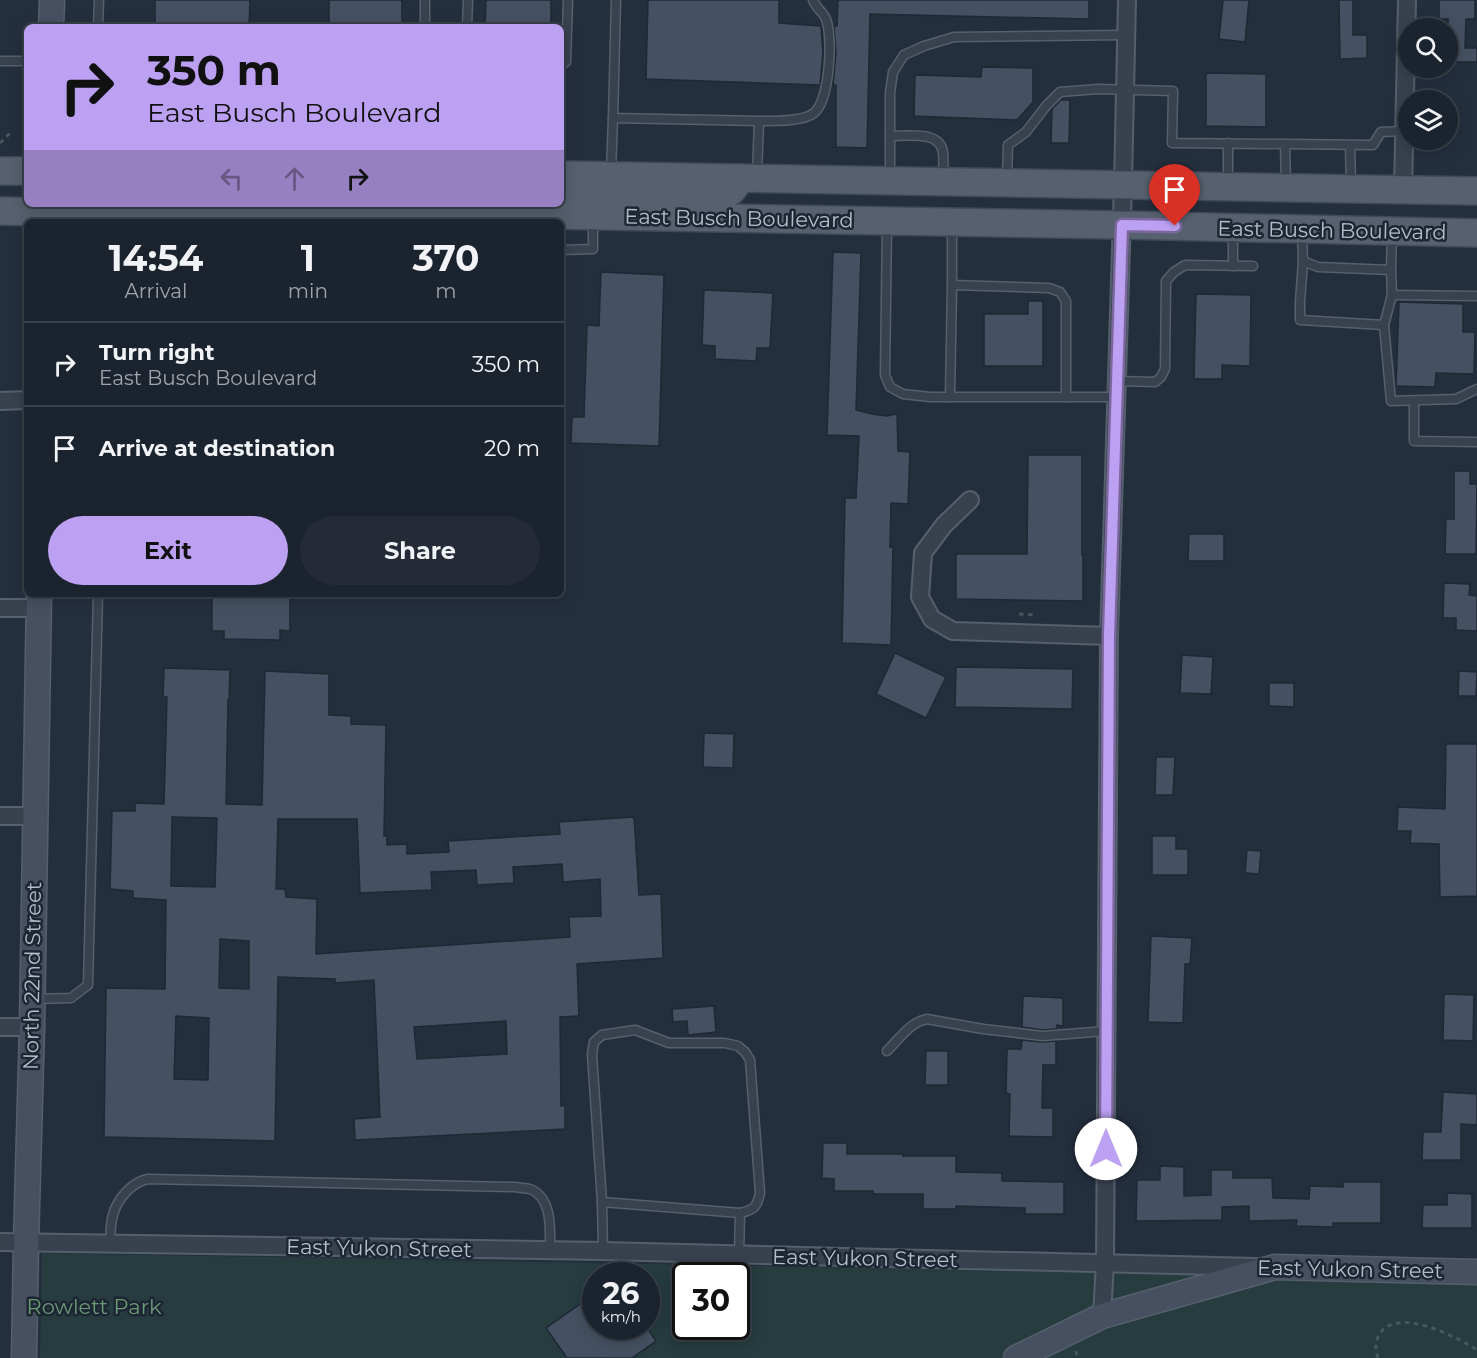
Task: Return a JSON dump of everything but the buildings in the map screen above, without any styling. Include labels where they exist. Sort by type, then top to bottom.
[{"type":"main road","points":[[0,171],[24,171]]},
{"type":"main road","name":"East Busch Boulevard","points":[[564,175],[1477,191]]},
{"type":"main road","points":[[564,196],[708,198],[730,193],[749,178]]},
{"type":"main road","name":"East Busch Boulevard","points":[[549,209],[593,215],[1477,233]]},
{"type":"main road","points":[[0,211],[119,218],[189,218],[510,214],[549,209]]},
{"type":"street","points":[[51,24],[52,0]]},
{"type":"street","points":[[1102,1316],[1105,1263],[1109,636],[1124,184],[1127,0]]},
{"type":"street","points":[[1405,90],[1407,0]]},
{"type":"street","points":[[1403,190],[1404,150]]},
{"type":"street","points":[[0,400],[24,400]]},
{"type":"street","points":[[970,500],[944,525],[923,553],[921,597],[932,619],[953,631],[1109,636]]},
{"type":"street","points":[[0,608],[39,601]]},
{"type":"street","name":"North 22nd Street","points":[[24,1358],[33,999],[39,601]]},
{"type":"street","points":[[0,816],[35,816]]},
{"type":"street","points":[[0,1027],[32,1027]]},
{"type":"street","name":"East Yukon Street","points":[[0,1242],[603,1251],[1477,1272]]},
{"type":"street","points":[[1016,1358],[1102,1316],[1275,1267]]},
{"type":"lane","points":[[98,24],[99,0]]},
{"type":"lane","points":[[425,0],[425,24]]},
{"type":"lane","points":[[467,24],[468,0]]},
{"type":"lane","points":[[564,63],[566,62],[567,0]]},
{"type":"lane","points":[[611,176],[616,0]]},
{"type":"lane","points":[[613,118],[759,121],[793,120],[813,114],[823,100],[827,83],[829,31],[825,16],[815,7],[813,0]]},
{"type":"lane","points":[[890,180],[890,93],[893,72],[904,55],[924,46],[954,38],[1126,35]]},
{"type":"lane","points":[[0,61],[24,61]]},
{"type":"lane","points":[[1007,182],[1008,145],[1026,132],[1060,92],[1098,89],[1173,91],[1172,143],[1373,145],[1381,132],[1398,131]]},
{"type":"lane","points":[[749,178],[759,121]]},
{"type":"lane","points":[[890,136],[930,137],[939,142],[943,151],[943,181]]},
{"type":"lane","points":[[1228,143],[1228,186]]},
{"type":"lane","points":[[1285,144],[1286,188]]},
{"type":"lane","points":[[1350,145],[1351,189]]},
{"type":"lane","points":[[564,250],[593,249],[593,215]]},
{"type":"lane","points":[[888,220],[885,375],[890,387],[903,394],[930,397],[1066,397],[1155,382],[1165,369],[1166,281],[1185,265],[1252,266]]},
{"type":"lane","points":[[950,397],[952,222]]},
{"type":"lane","points":[[1233,228],[1233,266]]},
{"type":"lane","points":[[1302,229],[1300,320],[1384,325]]},
{"type":"lane","points":[[1392,231],[1392,295],[1384,325],[1391,401],[1456,399],[1477,389]]},
{"type":"lane","points":[[1303,261],[1318,267],[1391,270]]},
{"type":"lane","points":[[952,285],[1049,288],[1060,292],[1066,301],[1066,397]]},
{"type":"lane","points":[[1392,295],[1477,296]]},
{"type":"lane","points":[[1414,401],[1414,441],[1476,442]]},
{"type":"lane","points":[[33,999],[71,998],[88,985],[97,598]]},
{"type":"lane","points":[[887,1051],[919,1020],[927,1018],[983,1029],[1043,1035],[1106,1031]]},
{"type":"lane","points":[[602,1202],[740,1213],[751,1211],[757,1204],[760,1193],[750,1060],[745,1052],[738,1046],[725,1043],[669,1043],[635,1030],[602,1035],[594,1042],[592,1054],[603,1251]]},
{"type":"lane","points":[[110,1244],[113,1212],[128,1190],[148,1179],[530,1189],[538,1195],[548,1211],[550,1250]]},
{"type":"lane","points":[[739,1255],[740,1213]]},
{"type":"path","points":[[0,144],[10,133]]},
{"type":"path","points":[[1378,1358],[1376,1345],[1379,1336],[1383,1330],[1399,1323],[1426,1326],[1443,1331],[1477,1350]]},
{"type":"green space","name":"Rowlett Park","points":[[42,1253],[582,1263],[582,1340],[660,1340],[660,1264],[672,1264],[672,1340],[750,1340],[750,1266],[1477,1279],[1477,1358],[40,1358]]},
{"type":"route","points":[[1106,1149],[1109,636],[1122,225],[1175,226]]}]
